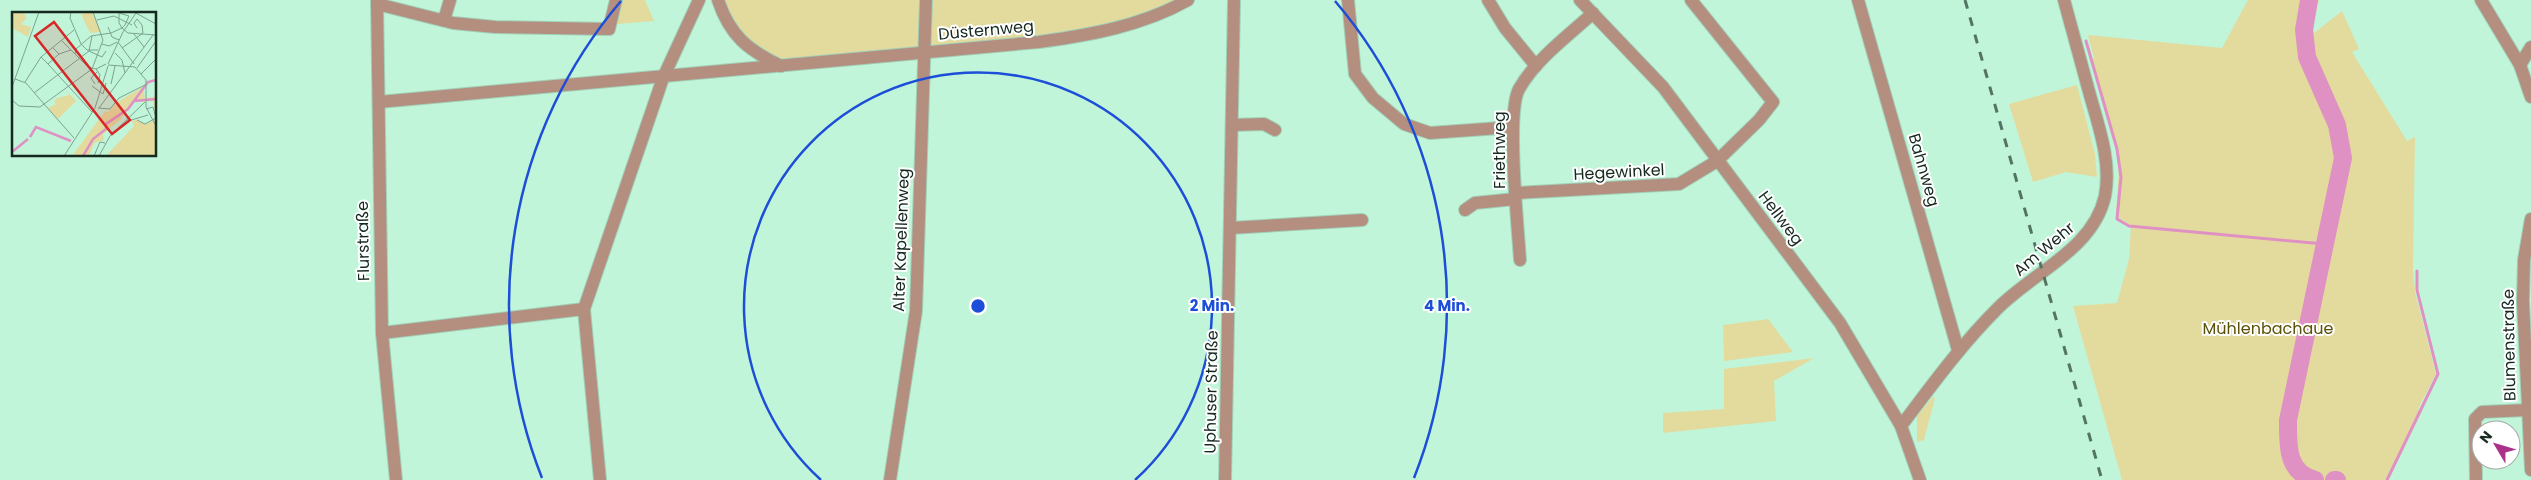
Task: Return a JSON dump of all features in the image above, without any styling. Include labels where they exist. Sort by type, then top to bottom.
[{"type":"street","points":[[444,20],[450,0]]},
{"type":"street","points":[[377,2],[444,20],[495,28],[609,29],[616,0]]},
{"type":"street","points":[[600,480],[584,308],[663,78],[699,0]]},
{"type":"street","points":[[718,0],[722,13],[747,48],[781,66]]},
{"type":"street","name":"Alter Kapellenweg","points":[[890,480],[916,311],[926,0]]},
{"type":"street","name":"Düsternweg","points":[[379,102],[513,88],[663,78],[1038,42],[1083,36],[1122,27],[1150,18],[1188,0]]},
{"type":"street","name":"Uphuser Straße","points":[[1225,480],[1234,0]]},
{"type":"street","points":[[1348,0],[1354,74],[1373,98],[1404,124],[1430,133],[1513,127]]},
{"type":"street","points":[[1488,0],[1505,28],[1536,66]]},
{"type":"street","name":"Hellweg","points":[[1580,0],[1662,87],[1840,323],[1901,426],[1917,478]]},
{"type":"street","name":"Hegewinkel","points":[[1515,196],[1679,184],[1717,160],[1759,120],[1773,102],[1691,0]]},
{"type":"street","name":"Bahnweg","points":[[1858,0],[1958,350]]},
{"type":"street","name":"Am Wehr","points":[[1901,426],[1958,350],[1999,307],[2080,242],[2091,229],[2105,196],[2106,168],[2102,141],[2064,0]]},
{"type":"street","points":[[2481,0],[2520,65],[2531,97]]},
{"type":"street","name":"Flurstraße","points":[[377,2],[382,333],[396,480]]},
{"type":"street","name":"Friethweg","points":[[1520,260],[1515,196],[1513,127],[1518,90],[1536,66],[1593,13]]},
{"type":"street","points":[[2520,65],[2531,47]]},
{"type":"street","points":[[1232,125],[1264,124],[1275,130]]},
{"type":"street","name":"Friethweg","points":[[1465,210],[1474,203],[1515,196]]},
{"type":"street","points":[[1230,228],[1362,220]]},
{"type":"street","name":"Blumenstraße","points":[[2531,220],[2524,301],[2527,410],[2530,428],[2531,470]]},
{"type":"street","points":[[382,333],[584,308]]},
{"type":"street","points":[[2476,480],[2475,419],[2482,412],[2527,410]]},
{"type":"green space","points":[[623,0],[645,0],[654,21],[617,24]]},
{"type":"green space","points":[[723,0],[922,0],[921,42],[916,49],[792,60],[766,53],[748,40],[741,33]]},
{"type":"green space","points":[[931,0],[1179,0],[1151,13],[1122,23],[1091,30],[1028,39],[936,46],[930,42]]},
{"type":"green space","name":"Mühlenbachaue","points":[[2248,0],[2319,0],[2313,25],[2314,33],[2342,11],[2359,49],[2352,52],[2407,141],[2415,137],[2413,270],[2415,292],[2436,374],[2418,409],[2422,411],[2387,480],[2122,480],[2073,306],[2117,303],[2129,259],[2131,225],[2119,218],[2116,213],[2119,167],[2117,147],[2092,62],[2094,58],[2088,35],[2222,48]]},
{"type":"green space","points":[[2077,85],[2095,154],[2097,177],[2066,172],[2033,182],[2009,104]]},
{"type":"green space","points":[[1768,319],[1793,352],[1724,361],[1723,325]]},
{"type":"green space","points":[[1814,358],[1774,381],[1776,421],[1663,433],[1663,413],[1724,409],[1724,369]]},
{"type":"green space","points":[[1933,397],[1935,398],[1924,440],[1917,442],[1917,416]]},
{"type":"waterway","points":[[2309,0],[2304,30],[2307,57],[2337,125],[2343,158],[2288,420],[2289,448],[2294,464],[2299,471],[2315,480]]},
{"type":"waterway","points":[[2086,41],[2117,149],[2121,177],[2117,219],[2129,226],[2324,244]]},
{"type":"waterway","points":[[2387,480],[2438,374],[2417,290],[2417,271]]},
{"type":"railway","points":[[1965,0],[2102,480]]}]
